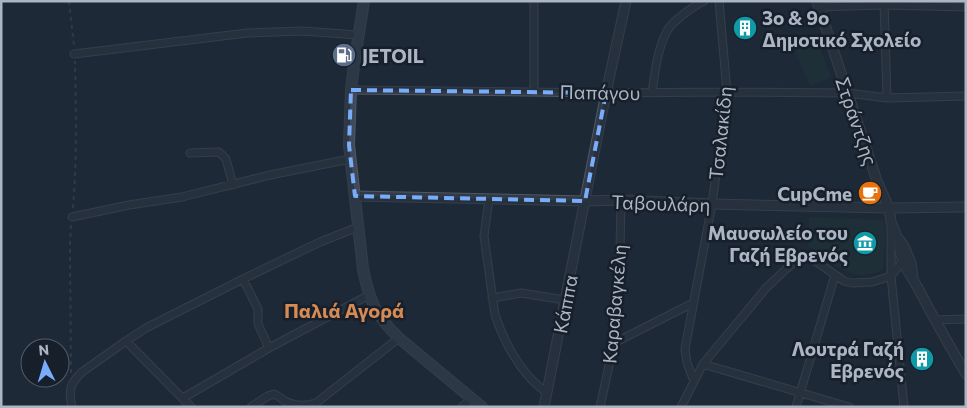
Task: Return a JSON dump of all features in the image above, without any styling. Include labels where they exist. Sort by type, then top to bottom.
[{"type":"main road","points":[[364,1],[351,90],[349,144],[363,269],[369,294],[378,314],[387,327],[482,407]]},
{"type":"street","points":[[534,1],[534,91]]},
{"type":"street","name":"Κάππα","points":[[544,407],[606,92],[626,1]]},
{"type":"street","points":[[652,93],[659,55],[667,30],[675,21],[703,1]]},
{"type":"street","name":"Τσαλακίδη","points":[[694,381],[687,364],[685,349],[712,204],[727,92],[719,1]]},
{"type":"street","points":[[884,3],[886,98]]},
{"type":"street","points":[[818,4],[884,3],[966,6]]},
{"type":"street","name":"Στράντζης","points":[[818,4],[877,181],[889,208],[891,222],[911,263],[913,279]]},
{"type":"street","points":[[74,54],[247,33],[302,31],[358,35]]},
{"type":"street","name":"Παπάγου","points":[[351,90],[848,93],[886,98],[966,96]]},
{"type":"street","points":[[190,153],[219,152],[226,159],[233,184]]},
{"type":"street","points":[[72,217],[129,205],[182,197],[270,174],[350,159]]},
{"type":"street","name":"Ταβουλάρη","points":[[355,196],[585,202],[621,200],[889,208],[966,207]]},
{"type":"street","points":[[489,199],[484,236],[495,315],[499,327],[513,353],[534,382],[547,393]]},
{"type":"street","name":"Καραβαγκέλη","points":[[600,407],[614,343],[621,200]]},
{"type":"street","points":[[891,222],[891,276],[904,407]]},
{"type":"street","points":[[72,407],[70,400],[71,386],[75,378],[135,334],[320,242],[358,228]]},
{"type":"street","points":[[890,261],[897,251],[899,241]]},
{"type":"street","name":"Στράντζης","points":[[899,241],[902,262],[966,374]]},
{"type":"street","points":[[681,407],[703,364],[766,288],[799,258],[805,256],[811,258],[844,281],[852,284],[872,282],[891,276],[902,262]]},
{"type":"street","points":[[796,407],[835,275]]},
{"type":"street","points":[[243,279],[258,309],[258,324],[269,348]]},
{"type":"street","points":[[492,298],[521,293],[565,300]]},
{"type":"street","points":[[183,398],[269,348],[369,294]]},
{"type":"street","points":[[614,343],[693,303]]},
{"type":"street","points":[[934,320],[966,319]]},
{"type":"street","points":[[251,407],[274,394],[294,404],[320,404],[399,338]]},
{"type":"street","points":[[126,341],[191,407]]},
{"type":"street","points":[[703,364],[850,407]]},
{"type":"street","points":[[462,407],[472,398]]},
{"type":"path","points":[[69,1],[74,54],[76,146],[70,245],[71,386]]},
{"type":"highlighted area","points":[[351,90],[606,93],[585,201],[355,196],[349,145]]},
{"type":"green space","points":[[815,37],[831,77],[810,86],[794,47]]},
{"type":"green space","points":[[809,217],[882,220],[886,228],[883,269],[872,274],[854,274],[830,262],[808,246]]},
{"type":"place","name":"3ο & 9ο Δημοτικό Σχολείο","points":[[745,28]]},
{"type":"place","name":"JETOIL","points":[[344,55]]},
{"type":"place","name":"CupCme","points":[[870,193]]},
{"type":"place","name":"Μαυσωλείο του Γαζή Εβρενός","points":[[865,243]]},
{"type":"place","name":"Λουτρά Γαζή Εβρενός","points":[[922,359]]},
{"type":"district","name":"Παλιά Αγορά","points":[[344,310]]}]
